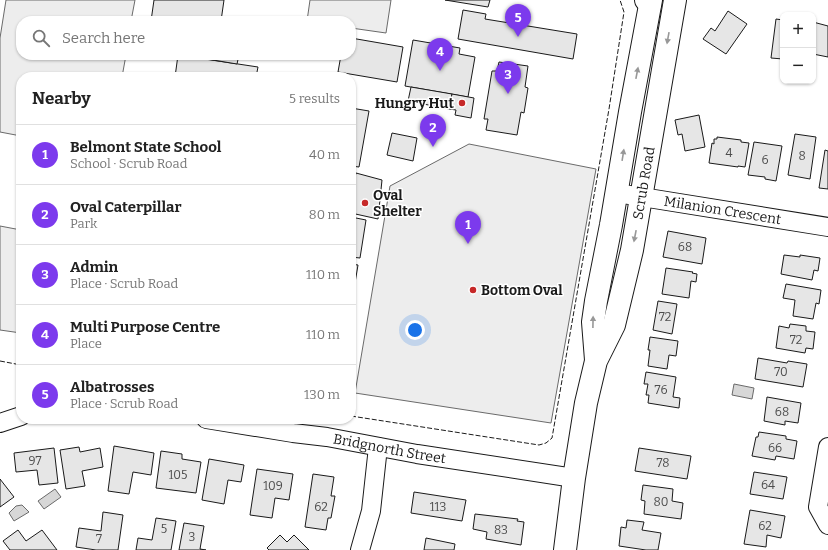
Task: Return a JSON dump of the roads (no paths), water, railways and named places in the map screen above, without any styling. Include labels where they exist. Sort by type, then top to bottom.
[{"type":"main road","name":"Scrub Road","points":[[565,550],[574,478],[586,403],[596,361],[614,325],[632,250],[675,0]]},
{"type":"main road","name":"Scrub Road","points":[[596,361],[593,322],[597,290],[617,193],[649,1]]},
{"type":"street","name":"Milanion Crescent","points":[[617,193],[828,228]]},
{"type":"street","points":[[0,423],[16,418]]},
{"type":"street","name":"Bridgnorth Street","points":[[237,424],[328,437],[378,447],[574,478]]},
{"type":"street","points":[[360,550],[371,511],[378,447]]},
{"type":"street","points":[[828,447],[818,508],[828,525]]},
{"type":"place","name":"Albatrosses","points":[[518,37]]},
{"type":"place","name":"Multi Purpose Centre","points":[[440,71]]},
{"type":"place","name":"Admin","points":[[508,94]]},
{"type":"place","name":"Hungry Hut","points":[[462,103]]},
{"type":"place","name":"Oval Caterpillar","points":[[433,147]]},
{"type":"place","name":"Oval Shelter","points":[[365,203]]},
{"type":"place","name":"Belmont State School","points":[[468,244]]},
{"type":"place","name":"Bottom Oval","points":[[473,290]]}]
